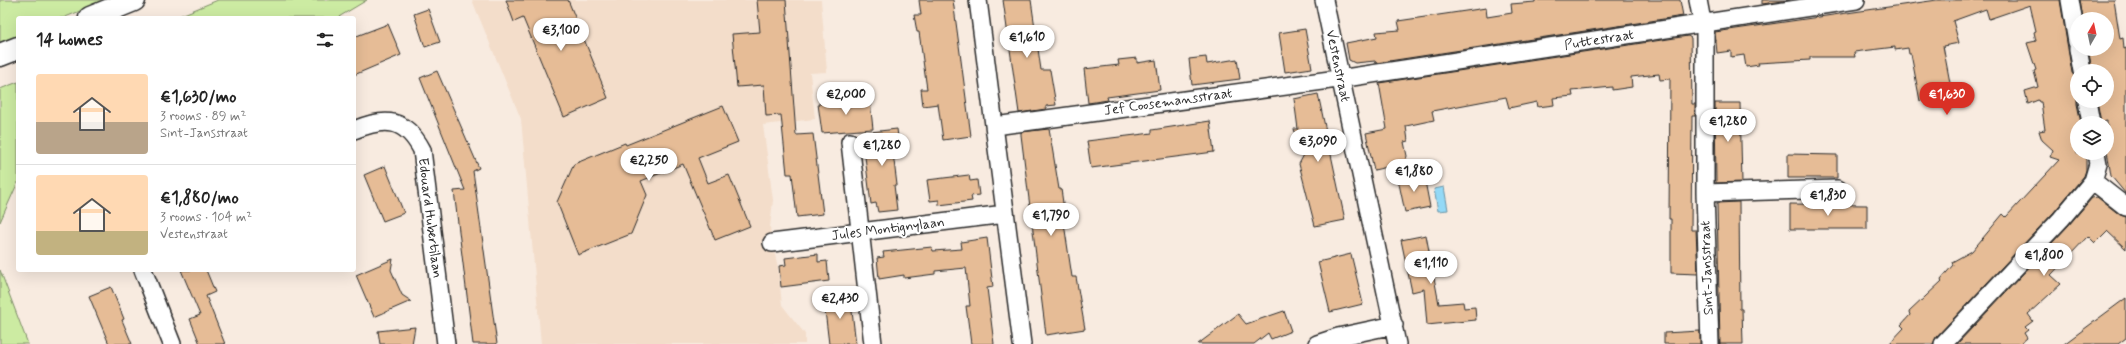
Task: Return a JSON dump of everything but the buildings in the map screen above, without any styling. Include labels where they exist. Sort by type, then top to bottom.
[{"type":"main road","points":[[95,16],[134,0]]},
{"type":"main road","points":[[0,55],[16,49]]},
{"type":"street","points":[[978,0],[1022,344]]},
{"type":"street","name":"Vestenstraat","points":[[1324,0],[1397,344]]},
{"type":"street","name":"Sint-Jansstraat","points":[[1698,0],[1701,16],[1705,23],[1705,193],[1710,344]]},
{"type":"street","name":"Puttestraat","points":[[1341,78],[1856,0]]},
{"type":"street","points":[[2070,0],[2072,12]]},
{"type":"street","name":"Jef Coosemansstraat","points":[[995,126],[1341,78]]},
{"type":"street","name":"Edouard Hubertilaan","points":[[356,129],[381,122],[394,123],[405,127],[414,135],[422,150],[446,344]]},
{"type":"street","points":[[850,142],[873,344]]},
{"type":"street","points":[[1943,344],[2061,218],[2093,181],[2098,164],[2097,160]]},
{"type":"street","points":[[2093,181],[2126,207]]},
{"type":"street","points":[[1705,193],[1838,189]]},
{"type":"street","name":"Jules Montignylaan","points":[[772,243],[1005,214]]},
{"type":"street","points":[[144,272],[172,344]]},
{"type":"street","points":[[1317,344],[1338,337],[1394,325]]},
{"type":"shaded area","points":[[472,0],[821,0],[827,72],[810,73],[815,119],[763,125],[773,200],[770,227],[778,267],[782,305],[805,334],[805,344],[541,344],[521,119]]},
{"type":"green space","points":[[0,0],[107,0],[68,16],[16,16],[16,37],[0,44]]},
{"type":"green space","points":[[218,0],[367,0],[340,16],[179,16]]},
{"type":"green space","points":[[16,83],[16,186],[0,222],[0,89]]},
{"type":"green space","points":[[0,270],[28,344],[0,344]]},
{"type":"water","points":[[1444,187],[1448,210],[1438,211],[1434,189]]}]
